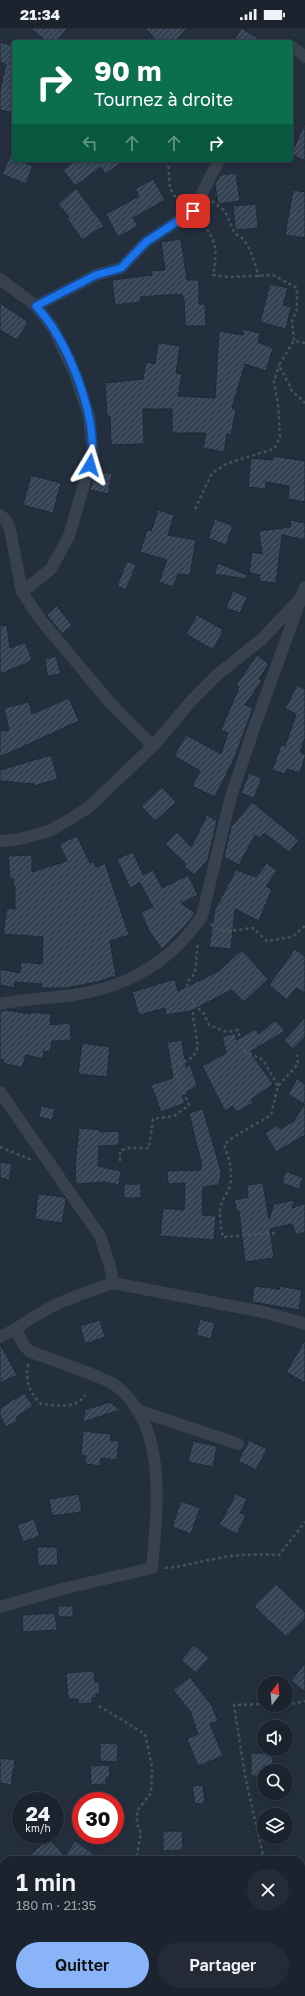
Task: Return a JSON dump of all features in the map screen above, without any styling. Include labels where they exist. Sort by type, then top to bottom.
[{"type":"street","points":[[293,47],[305,57]]},
{"type":"street","points":[[36,306],[96,275],[121,268],[146,242],[193,211],[218,162]]},
{"type":"street","points":[[0,278],[36,306],[53,328],[75,374],[89,416],[93,453],[69,536],[51,569],[22,592]]},
{"type":"street","points":[[0,515],[5,519],[10,529],[22,592],[40,620],[111,704],[153,746]]},
{"type":"street","points":[[0,840],[20,839],[49,831],[89,807],[153,746],[192,700],[217,675],[262,639],[304,592]]},
{"type":"street","points":[[0,1004],[14,1000],[73,995],[112,987],[150,968],[171,954],[202,919],[231,796],[304,592]]},
{"type":"street","points":[[0,1092],[100,1236],[110,1266],[113,1283]]},
{"type":"street","points":[[0,1337],[16,1329],[38,1314],[66,1300],[83,1292],[113,1283],[263,1312],[305,1324]]},
{"type":"street","points":[[0,1607],[66,1588],[152,1568],[157,1498],[156,1466],[149,1438],[137,1410],[128,1397],[114,1384],[31,1352],[24,1346],[16,1329]]},
{"type":"street","points":[[137,1410],[238,1444]]},
{"type":"path","points":[[203,190],[214,204],[225,211],[235,234],[240,236],[250,251],[259,277]]},
{"type":"path","points":[[195,509],[212,473],[228,463],[274,449],[280,437],[278,404],[274,382],[279,365],[294,341],[292,320],[297,309],[297,288],[273,275],[259,277],[213,275]]},
{"type":"path","points":[[294,341],[305,343]]},
{"type":"path","points":[[279,365],[292,391],[305,403]]},
{"type":"path","points":[[278,1086],[263,1060],[244,1050],[238,1030],[227,1032],[209,1025],[204,1014],[194,1004],[188,994],[187,982],[195,973],[202,919],[216,928],[228,931],[253,928],[267,941],[292,937],[305,926]]},
{"type":"path","points":[[120,1161],[120,1151],[127,1148],[149,1148],[153,1119],[174,1116],[189,1105],[173,1067],[193,1057],[198,1047],[193,1016],[194,1004]]},
{"type":"path","points":[[275,1233],[223,1237],[220,1215],[221,1204],[230,1187],[231,1174],[224,1144],[271,1115],[278,1086],[298,1064],[297,1055]]},
{"type":"path","points":[[0,1147],[53,1168]]},
{"type":"path","points":[[31,1352],[26,1373],[31,1394],[41,1404],[74,1405],[83,1400],[85,1395]]},
{"type":"path","points":[[152,1568],[182,1567],[214,1559],[251,1554],[279,1555],[305,1522]]},
{"type":"path","points":[[293,1704],[305,1701]]},
{"type":"path","points":[[257,1704],[234,1705],[245,1776],[263,1856]]},
{"type":"path","points":[[99,1706],[145,1734],[152,1767],[151,1793],[137,1811],[137,1824],[141,1833],[137,1856]]},
{"type":"building","points":[[30,28],[68,28],[58,40],[45,40]]},
{"type":"building","points":[[145,28],[187,28],[176,40],[156,40]]},
{"type":"building","points":[[241,28],[261,40],[234,40]]},
{"type":"building","points":[[0,42],[12,45],[12,113],[0,110],[0,90],[6,64],[0,62]]},
{"type":"building","points":[[305,123],[305,161],[293,155],[293,150]]},
{"type":"building","points":[[10,156],[12,157],[12,162],[24,162],[33,166],[26,184],[2,174]]},
{"type":"building","points":[[73,162],[123,162],[105,174],[101,167],[75,186],[63,170]]},
{"type":"building","points":[[236,173],[240,201],[218,204],[215,185],[220,175]]},
{"type":"building","points":[[153,179],[165,200],[133,218],[138,226],[118,237],[106,214],[139,196],[135,189]]},
{"type":"building","points":[[76,188],[104,226],[82,240],[67,218],[69,217],[58,204]]},
{"type":"building","points":[[293,190],[305,192],[305,238],[285,235]]},
{"type":"building","points":[[256,204],[258,228],[235,230],[233,206]]},
{"type":"building","points":[[181,239],[187,280],[199,280],[199,304],[205,304],[206,326],[185,326],[184,298],[182,298],[182,294],[140,297],[141,302],[115,305],[112,280],[152,275],[151,271],[165,270],[161,242]]},
{"type":"building","points":[[270,284],[288,288],[283,305],[291,307],[286,329],[260,322]]},
{"type":"building","points":[[0,303],[28,322],[17,340],[0,330]]},
{"type":"building","points":[[243,329],[260,333],[258,342],[273,348],[266,371],[245,364],[232,408],[236,409],[231,435],[227,434],[224,452],[203,448],[206,433],[172,433],[172,409],[143,409],[144,444],[111,445],[110,416],[107,416],[105,383],[143,379],[146,362],[155,364],[158,343],[168,344],[180,346],[176,373],[182,374],[178,396],[215,398],[219,331],[243,335]]},
{"type":"building","points":[[273,456],[305,461],[305,502],[288,499],[289,486],[266,482],[266,489],[248,487],[251,458],[272,460]]},
{"type":"building","points":[[96,471],[112,474],[108,494],[90,490]]},
{"type":"building","points":[[31,475],[61,483],[53,513],[23,505]]},
{"type":"building","points":[[158,510],[174,515],[168,535],[196,540],[190,575],[178,574],[173,587],[159,582],[167,560],[140,552],[147,530],[151,531]]},
{"type":"building","points":[[215,519],[233,526],[226,545],[208,538]]},
{"type":"building","points":[[291,520],[305,523],[305,540],[282,535],[276,583],[259,581],[260,575],[249,573],[252,552],[262,554],[259,531],[290,527]]},
{"type":"building","points":[[127,561],[136,565],[126,590],[117,586]]},
{"type":"building","points":[[218,563],[247,575],[246,579],[214,574]]},
{"type":"building","points":[[233,591],[247,597],[240,613],[226,608]]},
{"type":"building","points":[[57,606],[72,625],[62,634],[47,615]]},
{"type":"building","points":[[197,615],[222,629],[222,633],[213,650],[186,634]]},
{"type":"building","points":[[7,625],[10,648],[25,642],[32,659],[27,663],[0,674],[0,626]]},
{"type":"building","points":[[257,655],[269,664],[259,679],[262,681],[245,705],[253,708],[234,759],[215,797],[192,786],[200,771],[174,756],[186,735],[221,754],[228,733],[221,730],[239,687],[236,685]]},
{"type":"building","points":[[56,656],[61,674],[47,676],[45,659]]},
{"type":"building","points":[[297,685],[305,689],[305,738],[300,752],[305,754],[305,757],[300,773],[287,769],[285,774],[272,770],[281,745],[285,746],[296,714],[285,709]]},
{"type":"building","points":[[69,698],[79,721],[0,757],[0,731],[9,730],[4,708],[29,702],[32,714]]},
{"type":"building","points":[[51,755],[58,779],[34,786],[34,784],[0,781],[0,770]]},
{"type":"building","points":[[249,773],[262,778],[254,798],[241,793]]},
{"type":"building","points":[[162,787],[176,802],[155,821],[141,806]]},
{"type":"building","points":[[252,802],[299,840],[289,852],[264,833],[259,838],[255,835],[239,865],[224,857],[231,827]]},
{"type":"building","points":[[207,815],[217,821],[208,859],[195,875],[184,867],[186,864],[165,844],[177,832],[191,847]]},
{"type":"building","points":[[77,836],[90,863],[93,861],[96,867],[105,863],[129,935],[110,941],[116,976],[97,982],[66,988],[42,988],[42,984],[15,982],[14,988],[0,985],[0,969],[20,973],[21,962],[42,964],[43,937],[3,934],[7,908],[15,909],[15,886],[13,886],[14,879],[10,879],[8,856],[32,855],[32,872],[67,861],[59,844]]},
{"type":"building","points":[[133,852],[143,875],[153,870],[162,888],[188,875],[198,895],[181,903],[195,913],[184,927],[162,949],[149,931],[141,912],[153,907],[140,883],[130,888],[117,859]]},
{"type":"building","points":[[267,863],[277,871],[266,886],[272,889],[259,921],[235,909],[231,949],[209,947],[215,909],[236,870],[256,877]]},
{"type":"building","points":[[295,949],[305,956],[305,993],[296,988],[287,1000],[269,985]]},
{"type":"building","points":[[242,950],[268,979],[244,1002],[232,990],[190,1011],[166,1015],[165,1008],[139,1015],[132,992],[175,979],[178,991],[219,971]]},
{"type":"building","points":[[6,1010],[30,1014],[30,1012],[51,1014],[50,1025],[70,1023],[71,1040],[52,1041],[50,1052],[44,1051],[43,1059],[26,1055],[22,1068],[3,1063],[4,1060],[0,1059],[0,1011]]},
{"type":"building","points":[[305,1018],[305,1037],[293,1049],[284,1040]]},
{"type":"building","points":[[275,1020],[285,1031],[250,1052],[273,1084],[251,1100],[253,1103],[236,1112],[233,1106],[225,1111],[202,1066],[226,1053],[222,1037],[235,1033],[237,1040],[255,1029],[259,1034]]},
{"type":"building","points":[[182,1040],[186,1067],[190,1064],[197,1086],[182,1095],[185,1103],[161,1112],[151,1085],[173,1078],[167,1042]]},
{"type":"building","points":[[82,1043],[110,1047],[107,1077],[78,1074]]},
{"type":"building","points":[[297,1079],[305,1084],[305,1135],[276,1152],[265,1133],[278,1125],[280,1129],[294,1121],[304,1104],[288,1094]]},
{"type":"building","points":[[41,1106],[55,1109],[52,1120],[39,1117]]},
{"type":"building","points":[[203,1109],[221,1171],[219,1185],[203,1187],[202,1215],[216,1216],[214,1240],[160,1236],[163,1208],[184,1210],[185,1183],[168,1184],[167,1171],[201,1170],[200,1167],[202,1166],[189,1113]]},
{"type":"building","points":[[79,1128],[101,1130],[100,1132],[119,1131],[119,1145],[99,1146],[98,1166],[121,1171],[119,1185],[105,1182],[76,1184],[75,1166]]},
{"type":"building","points":[[0,1162],[12,1164],[9,1180],[0,1178]]},
{"type":"building","points":[[286,1171],[303,1178],[299,1189],[282,1183]]},
{"type":"building","points":[[263,1183],[269,1219],[274,1204],[295,1200],[292,1208],[305,1203],[305,1232],[296,1235],[292,1224],[270,1229],[274,1258],[245,1262],[239,1211],[237,1212],[234,1200],[248,1197],[247,1185]]},
{"type":"building","points":[[124,1184],[141,1184],[141,1198],[124,1198]]},
{"type":"building","points":[[38,1194],[64,1197],[66,1200],[62,1223],[35,1219]]},
{"type":"building","points":[[254,1286],[280,1289],[280,1286],[302,1290],[299,1310],[252,1302]]},
{"type":"building","points":[[200,1319],[215,1323],[211,1339],[196,1335]]},
{"type":"building","points":[[100,1320],[105,1337],[85,1344],[80,1326]]},
{"type":"building","points":[[305,1340],[305,1383],[286,1372]]},
{"type":"building","points":[[0,1344],[17,1375],[0,1383]]},
{"type":"building","points":[[24,1393],[33,1406],[16,1417],[18,1421],[6,1427],[0,1416],[0,1408]]},
{"type":"building","points":[[110,1402],[120,1410],[83,1422],[85,1410]]},
{"type":"building","points":[[83,1431],[111,1434],[110,1440],[119,1441],[117,1460],[101,1458],[100,1466],[85,1464],[86,1456],[81,1455]]},
{"type":"building","points":[[249,1440],[267,1449],[256,1470],[238,1461]]},
{"type":"building","points":[[193,1441],[217,1446],[213,1467],[188,1462]]},
{"type":"building","points":[[79,1494],[82,1512],[52,1516],[49,1499]]},
{"type":"building","points":[[236,1494],[247,1499],[240,1513],[246,1515],[237,1534],[219,1525]]},
{"type":"building","points":[[181,1501],[200,1508],[191,1534],[172,1527]]},
{"type":"building","points":[[34,1519],[40,1536],[23,1542],[17,1525]]},
{"type":"building","points":[[37,1547],[57,1547],[58,1565],[38,1566]]},
{"type":"building","points":[[276,1584],[305,1612],[305,1619],[286,1637],[254,1606]]},
{"type":"building","points":[[58,1606],[73,1606],[73,1617],[58,1617]]},
{"type":"building","points":[[55,1613],[57,1630],[23,1632],[22,1615]]},
{"type":"building","points":[[194,1645],[209,1658],[196,1673],[181,1660]]},
{"type":"building","points":[[305,1663],[305,1692],[293,1683],[293,1678]]},
{"type":"building","points":[[94,1671],[95,1682],[99,1682],[100,1694],[96,1694],[96,1698],[92,1698],[92,1703],[78,1704],[78,1699],[68,1699],[66,1673]]},
{"type":"building","points":[[190,1677],[212,1706],[218,1721],[210,1724],[223,1756],[198,1766],[187,1739],[198,1734],[190,1711],[173,1690]]},
{"type":"building","points":[[100,1743],[118,1744],[117,1762],[100,1761]]},
{"type":"building","points":[[251,1753],[257,1753],[257,1756],[273,1756],[273,1764],[257,1764],[257,1776],[251,1776]]},
{"type":"building","points":[[0,1758],[15,1760],[11,1785],[0,1783]]},
{"type":"building","points":[[109,1765],[110,1777],[106,1777],[106,1784],[91,1785],[90,1766]]},
{"type":"building","points":[[203,1785],[205,1803],[195,1804],[192,1786]]},
{"type":"building","points":[[163,1831],[182,1831],[183,1850],[163,1851]]},
{"type":"building","points":[[42,1844],[54,1844],[65,1856],[29,1856]]},
{"type":"building","points":[[73,1844],[79,1844],[96,1856],[65,1856]]},
{"type":"route","points":[[90,465],[93,453],[89,416],[75,374],[53,328],[36,306],[96,275],[121,268],[146,242],[163,230],[182,220],[193,211]]}]
